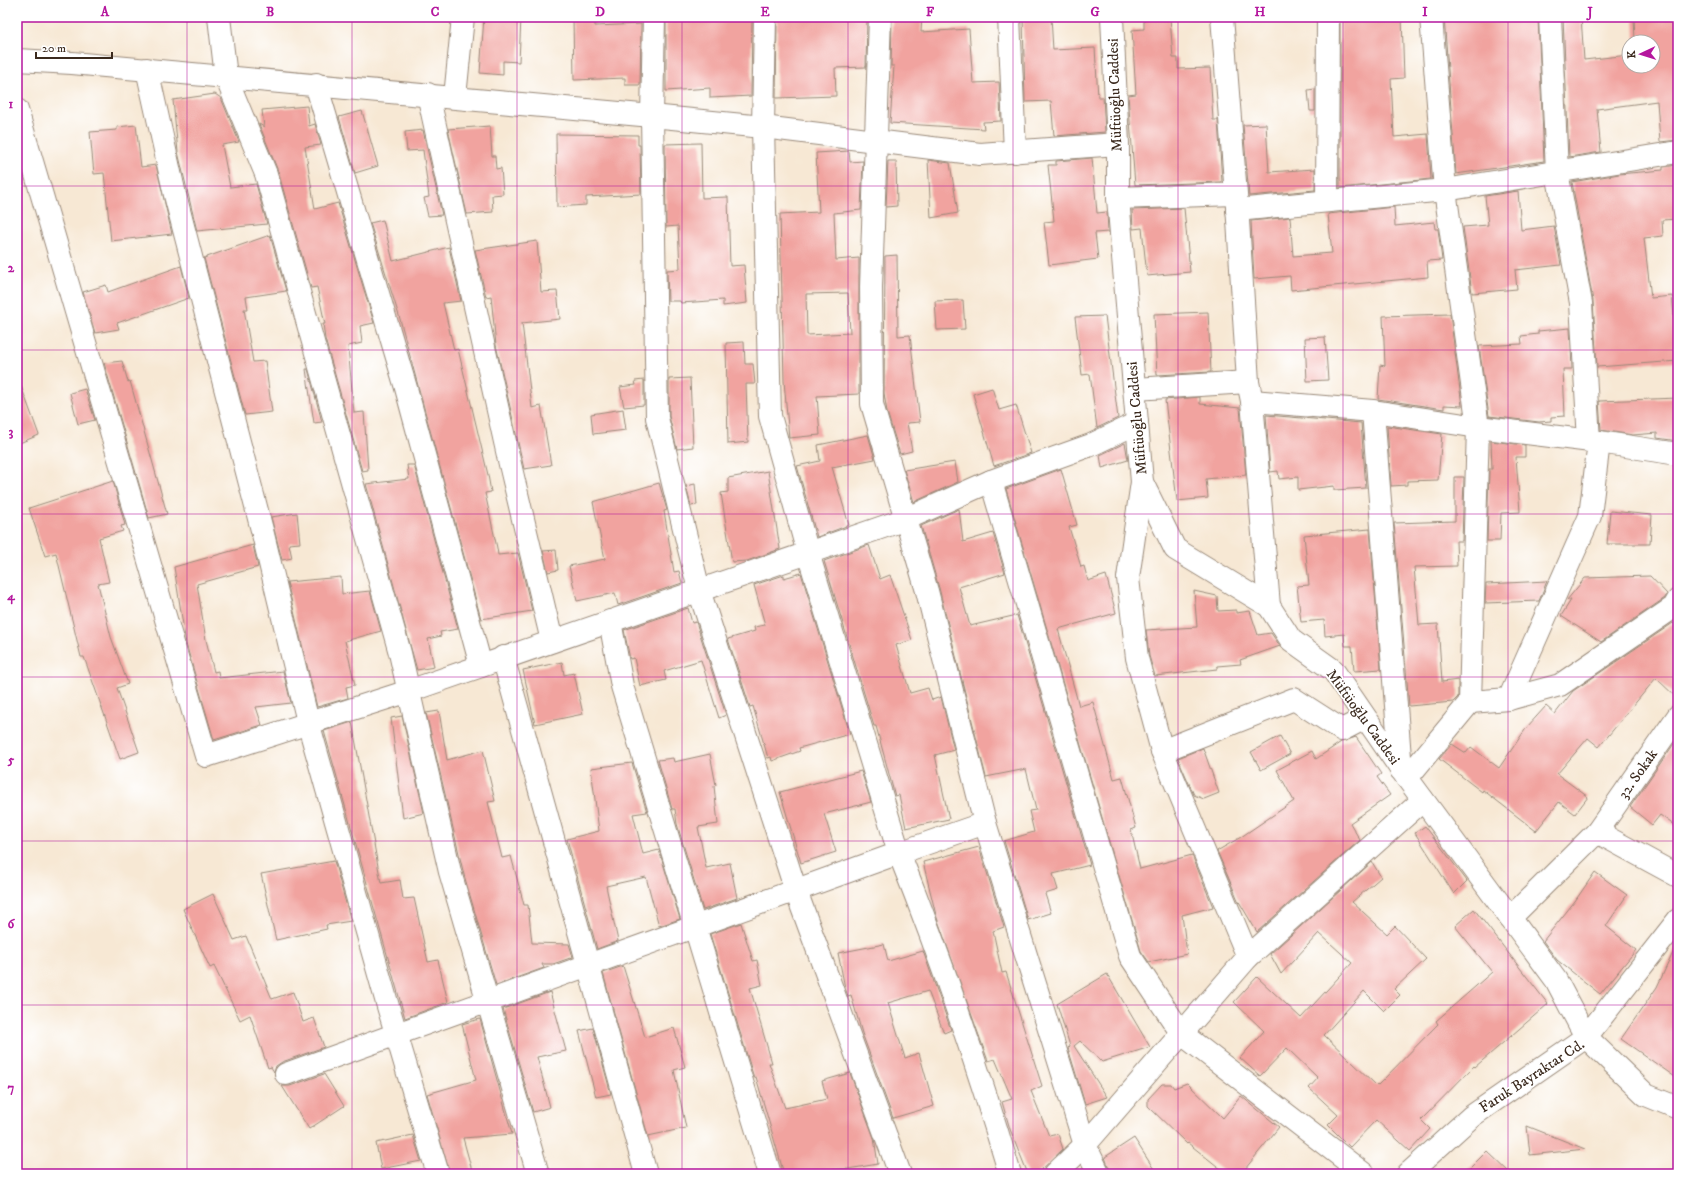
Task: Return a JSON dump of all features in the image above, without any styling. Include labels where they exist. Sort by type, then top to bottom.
[{"type":"street","points":[[220,17],[226,76],[266,174],[400,652],[450,872],[538,1174]]},
{"type":"street","points":[[455,97],[462,17]]},
{"type":"street","points":[[654,17],[652,116],[657,418],[700,590],[796,891],[900,1174]]},
{"type":"street","points":[[765,17],[763,127],[770,416],[808,553],[899,853],[933,937],[970,1044],[1010,1174]]},
{"type":"street","points":[[880,17],[871,286],[872,404],[927,591],[985,822],[1085,1145],[1100,1174]]},
{"type":"street","points":[[1009,17],[1015,152]]},
{"type":"street","name":"Müftüoğlu Caddesi","points":[[1112,17],[1118,144],[1118,198],[1142,482],[1175,549],[1269,606],[1291,640],[1333,670],[1404,774],[1556,980],[1586,1037]]},
{"type":"street","points":[[1222,17],[1250,391],[1269,606]]},
{"type":"street","points":[[1327,201],[1328,17]]},
{"type":"street","points":[[1404,774],[1470,702],[1478,427],[1445,190],[1431,17]]},
{"type":"street","points":[[1509,699],[1590,516],[1594,441],[1580,303],[1557,172],[1550,17]]},
{"type":"street","points":[[17,60],[147,69],[428,94],[763,127],[980,154],[1118,144]]},
{"type":"street","points":[[147,69],[175,195],[260,523],[308,722],[396,1035],[438,1174]]},
{"type":"street","points":[[316,84],[406,388],[480,666]]},
{"type":"street","points":[[428,94],[509,460],[552,640]]},
{"type":"street","points":[[17,110],[206,756],[308,722],[409,691],[552,640],[906,519],[991,481],[1091,445],[1138,423]]},
{"type":"street","points":[[1118,198],[1236,202],[1327,201],[1445,190],[1678,152]]},
{"type":"street","points":[[1135,389],[1250,391],[1478,427],[1594,441],[1678,454]]},
{"type":"street","points":[[1373,411],[1404,774]]},
{"type":"street","points":[[991,481],[1130,956],[1182,1034],[1364,1174]]},
{"type":"street","points":[[1142,482],[1128,578],[1137,658],[1162,751],[1248,957]]},
{"type":"street","points":[[1470,702],[1509,699],[1560,685],[1674,607],[1678,600]]},
{"type":"street","points":[[610,621],[622,686],[770,1174]]},
{"type":"street","points":[[503,657],[646,1174]]},
{"type":"street","points":[[1162,751],[1294,699],[1342,730],[1365,718]]},
{"type":"street","name":"32. Sokak","points":[[1510,918],[1597,832],[1678,716]]},
{"type":"street","points":[[1055,1174],[1085,1145],[1248,957],[1423,800]]},
{"type":"street","points":[[286,1074],[696,928],[985,822]]},
{"type":"street","points":[[1597,832],[1678,876]]},
{"type":"street","points":[[1586,1037],[1678,920]]},
{"type":"street","name":"Faruk Bayraktar Cd.","points":[[1408,1174],[1472,1116],[1586,1037],[1646,1095],[1678,1108]]},
{"type":"building","points":[[484,17],[521,17],[519,62],[503,61],[503,75],[480,73]]},
{"type":"building","points":[[573,17],[595,17],[595,26],[641,24],[640,85],[625,85],[625,78],[574,80]]},
{"type":"building","points":[[666,17],[686,17],[686,19],[752,17],[751,96],[710,98],[710,88],[666,91]]},
{"type":"building","points":[[777,17],[867,17],[866,67],[835,68],[836,96],[776,98]]},
{"type":"building","points":[[892,17],[922,17],[921,32],[969,29],[973,83],[999,82],[1001,121],[983,122],[984,129],[890,123],[894,66],[891,66]]},
{"type":"building","points":[[1023,17],[1051,17],[1053,50],[1095,48],[1098,97],[1103,97],[1105,132],[1054,136],[1051,101],[1025,102]]},
{"type":"building","points":[[1144,17],[1170,17],[1173,58],[1178,58],[1178,69],[1210,68],[1213,120],[1218,120],[1222,182],[1135,185],[1128,95],[1136,94],[1132,30],[1144,29]]},
{"type":"building","points":[[1340,17],[1402,17],[1404,78],[1391,79],[1394,137],[1428,134],[1431,179],[1340,188]]},
{"type":"building","points":[[1444,17],[1538,17],[1544,161],[1456,174]]},
{"type":"building","points":[[1563,17],[1581,17],[1584,60],[1621,56],[1621,74],[1661,74],[1661,34],[1635,34],[1634,17],[1678,17],[1678,140],[1660,142],[1657,101],[1597,109],[1601,152],[1569,157]]},
{"type":"building","points":[[1315,89],[1315,111],[1310,111],[1308,90]]},
{"type":"building","points":[[215,94],[221,98],[239,142],[222,145],[230,187],[256,184],[267,224],[197,231],[178,152],[173,100]]},
{"type":"building","points":[[307,106],[309,126],[315,124],[321,145],[305,147],[315,209],[338,203],[374,323],[360,326],[362,343],[348,346],[354,413],[364,412],[368,470],[362,471],[325,339],[323,324],[325,324],[317,287],[311,288],[278,171],[259,124],[264,127],[262,110]]},
{"type":"building","points":[[362,111],[378,166],[355,173],[339,117]]},
{"type":"building","points":[[1266,124],[1269,172],[1315,169],[1315,190],[1249,196],[1243,125]]},
{"type":"building","points":[[136,125],[141,167],[156,165],[172,234],[111,241],[104,173],[94,174],[90,132],[117,130],[117,127]]},
{"type":"building","points":[[490,126],[492,156],[495,156],[496,169],[501,168],[503,194],[492,195],[493,212],[467,214],[448,129]]},
{"type":"building","points":[[423,130],[442,215],[428,216],[424,198],[429,197],[423,150],[407,151],[405,132]]},
{"type":"building","points":[[556,134],[638,135],[638,145],[640,145],[641,194],[586,197],[586,205],[557,207]]},
{"type":"building","points":[[701,143],[702,198],[728,197],[730,266],[744,265],[747,303],[723,306],[723,300],[681,303],[680,301],[668,301],[667,270],[680,269],[678,226],[666,227],[665,144]]},
{"type":"building","points":[[849,151],[850,162],[863,161],[861,210],[834,213],[836,260],[859,258],[859,394],[817,396],[820,435],[789,438],[784,381],[780,214],[819,212],[816,153]],"holes":[[[848,293],[850,333],[807,335],[806,294]]]},
{"type":"building","points":[[1092,158],[1097,213],[1107,212],[1108,232],[1095,233],[1098,259],[1049,265],[1044,222],[1054,221],[1048,165],[1056,165],[1056,161]]},
{"type":"building","points":[[928,160],[950,163],[958,213],[931,218]]},
{"type":"building","points":[[888,161],[896,161],[897,206],[886,207]]},
{"type":"building","points":[[1678,165],[1678,219],[1662,220],[1663,236],[1644,238],[1651,298],[1672,296],[1676,335],[1678,335],[1678,361],[1597,367],[1593,301],[1572,182],[1619,174],[1663,170],[1663,167]]},
{"type":"building","points":[[1518,191],[1521,230],[1554,226],[1561,265],[1515,270],[1517,289],[1472,293],[1463,227],[1488,225],[1485,196]]},
{"type":"building","points":[[1394,207],[1395,226],[1434,222],[1435,229],[1438,229],[1442,260],[1427,261],[1428,277],[1291,290],[1290,276],[1254,279],[1251,221],[1290,217],[1293,256],[1332,253],[1328,214]]},
{"type":"building","points":[[1184,208],[1190,272],[1147,276],[1142,228],[1133,229],[1132,210]]},
{"type":"building","points":[[383,220],[393,261],[449,247],[461,301],[443,303],[454,350],[458,349],[488,475],[491,492],[485,493],[498,555],[518,553],[532,611],[481,619],[400,319],[370,223]]},
{"type":"building","points":[[270,235],[286,291],[246,297],[248,309],[244,309],[253,362],[265,361],[272,412],[245,415],[204,258]]},
{"type":"building","points":[[537,241],[541,292],[557,291],[560,319],[522,323],[532,408],[541,406],[551,465],[524,469],[496,345],[491,296],[486,297],[475,250]]},
{"type":"building","points":[[897,255],[898,336],[910,335],[920,422],[907,423],[912,451],[900,454],[887,412],[884,393],[885,256]]},
{"type":"building","points":[[181,266],[189,298],[117,323],[119,329],[95,333],[83,292],[106,285],[108,292]]},
{"type":"building","points":[[963,300],[965,329],[937,330],[935,301]]},
{"type":"building","points":[[1208,312],[1211,372],[1157,375],[1154,314]]},
{"type":"building","points":[[1450,314],[1462,406],[1444,405],[1444,409],[1378,399],[1380,365],[1385,366],[1383,316]]},
{"type":"building","points":[[1105,316],[1118,418],[1097,428],[1090,374],[1082,375],[1075,317]]},
{"type":"building","points":[[1570,328],[1572,369],[1563,369],[1565,416],[1551,417],[1551,421],[1539,422],[1489,416],[1479,346],[1522,344],[1521,336],[1538,334],[1538,331]]},
{"type":"building","points":[[1325,337],[1328,380],[1307,381],[1305,338]]},
{"type":"building","points":[[744,342],[745,364],[753,364],[755,384],[746,384],[748,442],[728,444],[726,343]]},
{"type":"building","points":[[122,361],[128,382],[130,381],[167,514],[149,518],[104,363]]},
{"type":"building","points":[[306,369],[308,369],[322,422],[314,423]]},
{"type":"building","points":[[690,378],[693,447],[677,449],[669,416],[669,379]]},
{"type":"building","points":[[644,380],[644,405],[624,407],[620,387],[636,385],[635,381]]},
{"type":"building","points":[[17,383],[20,383],[39,435],[17,444]]},
{"type":"building","points":[[992,388],[999,410],[1016,405],[1031,453],[994,466],[973,394]]},
{"type":"building","points":[[85,389],[95,420],[78,424],[70,393]]},
{"type":"building","points":[[1200,397],[1200,404],[1240,408],[1246,475],[1206,479],[1208,498],[1177,501],[1165,400]]},
{"type":"building","points":[[1678,398],[1678,441],[1657,438],[1657,433],[1633,435],[1601,430],[1599,401]]},
{"type":"building","points":[[623,409],[626,430],[593,434],[591,414]]},
{"type":"building","points":[[1266,415],[1361,423],[1366,488],[1334,490],[1334,486],[1298,490],[1298,477],[1279,479],[1278,471],[1270,472]]},
{"type":"building","points":[[1387,426],[1442,434],[1438,480],[1407,481],[1407,485],[1391,486]]},
{"type":"building","points":[[868,435],[875,459],[832,467],[849,525],[817,537],[797,466],[820,461],[818,445]]},
{"type":"building","points":[[1491,441],[1525,445],[1525,457],[1516,457],[1520,512],[1501,513],[1500,541],[1487,541],[1489,469],[1492,469]]},
{"type":"building","points":[[1125,443],[1128,460],[1102,468],[1100,455]]},
{"type":"building","points":[[955,462],[958,482],[914,502],[904,470]]},
{"type":"building","points":[[407,465],[414,465],[458,629],[440,632],[441,636],[428,639],[434,667],[417,670],[366,484],[409,479]]},
{"type":"building","points":[[1061,469],[1077,525],[1069,527],[1081,567],[1084,566],[1088,581],[1106,575],[1116,613],[1058,629],[1079,706],[1093,702],[1114,779],[1122,777],[1136,828],[1131,830],[1140,869],[1192,855],[1213,907],[1182,915],[1187,954],[1149,962],[1141,951],[1006,489]]},
{"type":"building","points":[[768,471],[780,549],[747,561],[732,562],[721,493],[728,492],[728,478]]},
{"type":"building","points":[[1455,477],[1464,477],[1462,541],[1456,541],[1457,566],[1414,567],[1419,625],[1438,624],[1442,682],[1458,680],[1458,697],[1453,702],[1409,706],[1394,523],[1455,521]]},
{"type":"building","points":[[113,481],[125,525],[121,526],[123,531],[99,538],[109,582],[98,584],[111,637],[128,684],[117,688],[139,752],[120,759],[84,657],[81,657],[56,553],[45,556],[29,508]]},
{"type":"building","points":[[659,483],[667,510],[664,511],[674,572],[679,571],[682,583],[618,605],[615,593],[577,601],[569,566],[605,559],[593,502]]},
{"type":"building","points":[[695,484],[697,505],[691,506],[686,486]]},
{"type":"building","points":[[959,509],[963,542],[993,533],[1005,573],[959,587],[970,626],[1017,615],[1090,865],[1053,874],[1058,890],[1045,894],[1051,913],[1028,920],[1004,841],[1034,832],[1029,811],[1036,810],[1026,769],[986,777],[939,588],[921,526]]},
{"type":"building","points":[[1610,511],[1652,515],[1650,544],[1607,544]]},
{"type":"building","points":[[297,513],[300,543],[289,544],[292,558],[282,560],[271,517]]},
{"type":"building","points":[[1370,529],[1381,669],[1354,671],[1352,646],[1345,646],[1344,634],[1325,636],[1324,620],[1301,622],[1297,586],[1309,585],[1304,535]]},
{"type":"building","points":[[253,545],[258,567],[197,584],[206,640],[214,672],[218,671],[219,678],[283,671],[291,703],[256,707],[262,725],[214,740],[186,644],[174,567]]},
{"type":"building","points":[[869,545],[880,579],[890,575],[912,640],[896,645],[910,693],[928,688],[932,700],[941,697],[954,750],[935,755],[949,819],[906,828],[899,795],[895,796],[876,726],[874,726],[824,561]]},
{"type":"building","points":[[556,550],[558,570],[548,572],[543,551]]},
{"type":"building","points":[[801,573],[850,734],[799,748],[800,751],[772,761],[771,757],[768,758],[753,706],[750,707],[728,639],[755,631],[754,627],[765,625],[754,585],[784,575],[784,578]]},
{"type":"building","points":[[1650,576],[1667,594],[1665,598],[1601,642],[1561,616],[1571,600],[1567,600],[1585,578]]},
{"type":"building","points":[[341,577],[342,594],[370,591],[381,631],[345,641],[355,685],[346,687],[348,698],[317,707],[287,582]]},
{"type":"building","points":[[1547,581],[1539,601],[1485,603],[1486,584]]},
{"type":"building","points":[[1194,591],[1217,596],[1218,611],[1236,610],[1236,613],[1250,611],[1258,635],[1271,633],[1280,646],[1240,660],[1241,664],[1217,666],[1217,669],[1155,676],[1149,656],[1146,630],[1197,627]]},
{"type":"building","points":[[688,608],[692,623],[696,622],[726,715],[719,718],[701,660],[664,671],[666,680],[640,686],[634,658],[630,659],[624,630]]},
{"type":"building","points":[[1673,623],[1678,627],[1678,699],[1656,678],[1599,747],[1588,738],[1557,774],[1588,797],[1575,814],[1559,802],[1536,831],[1483,790],[1482,792],[1439,759],[1452,744],[1466,753],[1471,747],[1499,768],[1527,727],[1546,706],[1555,714],[1573,691]]},
{"type":"building","points":[[562,662],[564,675],[574,673],[583,714],[535,724],[523,670]]},
{"type":"building","points":[[439,711],[447,760],[483,750],[495,801],[488,802],[502,858],[511,856],[524,905],[528,905],[532,943],[569,944],[573,957],[553,964],[542,964],[544,968],[496,985],[464,875],[426,713]]},
{"type":"building","points":[[402,716],[424,813],[403,818],[391,718]]},
{"type":"building","points":[[352,722],[381,883],[400,880],[403,899],[414,898],[428,962],[438,960],[448,1002],[405,1018],[324,731]]},
{"type":"building","points":[[1280,736],[1290,754],[1261,770],[1251,752]]},
{"type":"building","points":[[1356,737],[1381,774],[1377,777],[1390,795],[1350,823],[1360,840],[1257,932],[1238,900],[1217,851],[1241,837],[1294,801],[1277,770],[1312,751],[1316,759],[1341,742]]},
{"type":"building","points":[[1678,738],[1678,828],[1660,815],[1652,825],[1630,807]]},
{"type":"building","points":[[1203,748],[1219,793],[1204,799],[1194,795],[1178,758]]},
{"type":"building","points":[[710,754],[716,785],[714,786],[718,824],[698,827],[706,868],[730,863],[737,898],[703,910],[677,824],[675,809],[672,809],[658,760],[673,758],[674,762]]},
{"type":"building","points":[[632,763],[647,812],[633,814],[643,854],[659,850],[680,919],[659,926],[646,877],[606,886],[618,941],[597,949],[567,839],[599,831],[591,768]]},
{"type":"building","points":[[861,771],[871,802],[824,814],[836,852],[801,863],[780,792]]},
{"type":"building","points":[[1425,826],[1467,881],[1454,894],[1415,833]]},
{"type":"building","points":[[979,847],[1004,927],[993,931],[1002,973],[1006,972],[1042,1086],[1031,1091],[1049,1136],[1058,1134],[1063,1149],[1037,1174],[1028,1174],[1010,1129],[1002,1102],[1012,1099],[995,1059],[988,1061],[936,915],[923,862]]},
{"type":"building","points":[[334,861],[351,921],[326,925],[327,929],[276,940],[261,874]]},
{"type":"building","points":[[1372,862],[1381,877],[1352,902],[1387,934],[1395,926],[1426,959],[1394,989],[1400,995],[1384,1011],[1364,991],[1324,1035],[1377,1086],[1438,1024],[1436,1021],[1492,972],[1455,926],[1474,909],[1548,1004],[1475,1067],[1474,1066],[1421,1120],[1430,1129],[1410,1151],[1376,1120],[1350,1147],[1328,1125],[1338,1115],[1309,1088],[1318,1078],[1287,1048],[1260,1076],[1240,1058],[1264,1031],[1234,1002],[1257,977],[1301,1018],[1352,963],[1319,933],[1281,974],[1270,954]]},
{"type":"building","points":[[1595,872],[1627,895],[1606,926],[1636,950],[1600,994],[1557,960],[1543,941],[1575,901]]},
{"type":"building","points":[[213,894],[234,940],[246,936],[272,999],[293,992],[303,1022],[314,1018],[324,1047],[282,1062],[276,1066],[274,1072],[271,1067],[268,1068],[250,1015],[240,1020],[214,966],[210,968],[183,909]]},
{"type":"building","points":[[741,923],[753,961],[757,960],[762,985],[750,988],[772,1063],[769,1063],[785,1108],[827,1099],[822,1081],[850,1073],[874,1138],[878,1164],[848,1169],[819,1170],[819,1174],[784,1174],[756,1077],[754,1078],[710,934]]},
{"type":"building","points":[[1678,942],[1678,1079],[1621,1039],[1657,987]]},
{"type":"building","points":[[884,944],[888,961],[923,951],[951,1030],[944,1033],[928,991],[888,1003],[905,1058],[919,1053],[934,1106],[893,1118],[862,1033],[851,995],[848,996],[845,988],[838,953]]},
{"type":"building","points":[[623,966],[645,1037],[674,1028],[685,1067],[674,1070],[686,1128],[648,1136],[603,973]]},
{"type":"building","points":[[1107,974],[1150,1047],[1102,1062],[1080,1041],[1074,1046],[1107,1097],[1085,1104],[1068,1048],[1070,1046],[1057,1004]]},
{"type":"building","points":[[550,992],[566,1051],[537,1057],[550,1107],[533,1112],[503,1009]]},
{"type":"building","points":[[480,1019],[512,1134],[463,1138],[473,1174],[450,1174],[427,1094],[476,1080],[462,1024]]},
{"type":"building","points":[[593,1028],[611,1094],[596,1097],[579,1031]]},
{"type":"building","points":[[324,1074],[344,1106],[309,1129],[282,1086],[290,1086]]},
{"type":"building","points":[[1187,1083],[1223,1118],[1241,1096],[1279,1127],[1241,1174],[1227,1174],[1188,1143],[1187,1144],[1148,1106],[1148,1099],[1162,1084],[1171,1084],[1174,1088]]},
{"type":"building","points":[[1527,1126],[1585,1149],[1530,1155]]},
{"type":"building","points":[[413,1135],[421,1161],[381,1169],[376,1143]]},
{"type":"building","points":[[1134,1138],[1157,1174],[1111,1174],[1105,1157]]},
{"type":"building","points":[[1487,1151],[1511,1174],[1464,1174]]}]
